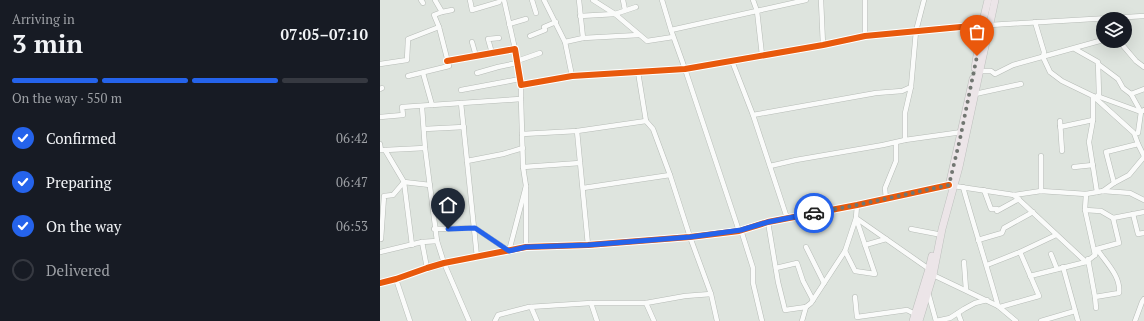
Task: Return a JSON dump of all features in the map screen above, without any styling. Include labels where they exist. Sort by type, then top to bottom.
[{"type":"main road","points":[[919,321],[928,292],[937,234],[951,185],[959,168],[975,94],[986,25],[988,0]]},
{"type":"main road","points":[[914,317],[931,272],[942,230],[974,72],[986,25],[995,0]]},
{"type":"street","points":[[435,0],[442,12]]},
{"type":"street","points":[[470,0],[472,10],[499,2],[500,0]]},
{"type":"street","points":[[504,0],[521,85],[523,167],[526,186],[526,247]]},
{"type":"street","points":[[532,0],[536,13]]},
{"type":"street","points":[[544,0],[565,42],[572,76]]},
{"type":"street","points":[[579,0],[583,38]]},
{"type":"street","points":[[593,0],[614,14],[647,41],[673,36]]},
{"type":"street","points":[[623,0],[625,10]]},
{"type":"street","points":[[662,0],[753,268],[753,283],[762,321]]},
{"type":"street","points":[[753,0],[757,11],[762,55]]},
{"type":"street","points":[[671,30],[806,0]]},
{"type":"street","points":[[821,0],[823,45]]},
{"type":"street","points":[[865,0],[865,36]]},
{"type":"street","points":[[906,140],[905,113],[911,87],[916,31],[924,0]]},
{"type":"street","points":[[580,16],[614,14],[636,7]]},
{"type":"street","points":[[408,76],[423,74],[449,66],[439,27],[434,15],[452,10]]},
{"type":"street","points":[[1132,17],[1144,16]]},
{"type":"street","points":[[521,85],[572,76],[685,69],[823,45],[865,36],[986,25],[1096,18]]},
{"type":"street","points":[[509,24],[526,19]]},
{"type":"street","points":[[530,36],[545,30],[544,27],[556,22]]},
{"type":"street","points":[[1035,22],[1044,52],[1043,57],[1050,72],[1062,82],[1093,96],[1136,134]]},
{"type":"street","points":[[380,64],[408,60],[408,39],[439,27]]},
{"type":"street","points":[[565,42],[583,38],[639,35]]},
{"type":"street","points":[[492,53],[488,39],[499,38]]},
{"type":"street","points":[[472,42],[476,56]]},
{"type":"street","points":[[979,71],[991,71],[995,74],[1013,66],[1096,42]]},
{"type":"street","points":[[1075,48],[1098,62],[1098,64],[1118,79],[1123,88],[1130,94],[1142,111],[1136,134],[1138,144],[1144,157],[1129,175],[1114,183],[1104,191]]},
{"type":"street","points":[[1125,48],[1136,61],[1144,67]]},
{"type":"street","points":[[447,60],[515,49]]},
{"type":"street","points":[[477,73],[517,62],[540,53]]},
{"type":"street","points":[[732,61],[753,115],[787,218]]},
{"type":"street","points":[[1098,64],[1099,96]]},
{"type":"street","points":[[638,72],[646,121],[653,128],[670,175],[690,237],[711,294],[717,321]]},
{"type":"street","points":[[423,74],[432,105]]},
{"type":"street","points":[[461,90],[520,79]]},
{"type":"street","points":[[975,94],[1021,84]]},
{"type":"street","points":[[753,115],[876,93],[902,91],[911,87]]},
{"type":"street","points":[[1130,94],[1144,89]]},
{"type":"street","points":[[1093,96],[1099,96],[1142,111]]},
{"type":"street","points":[[1093,96],[1093,120],[1090,142],[1092,165],[1097,192]]},
{"type":"street","points":[[380,117],[403,114],[402,107],[521,99]]},
{"type":"street","points":[[461,102],[475,228],[479,256],[482,261]]},
{"type":"street","points":[[422,106],[425,148],[436,241],[469,321]]},
{"type":"street","points":[[1060,127],[1093,120]]},
{"type":"street","points":[[522,134],[577,131],[646,121]]},
{"type":"street","points":[[1060,121],[1062,151]]},
{"type":"street","points":[[424,129],[464,127]]},
{"type":"street","points":[[577,131],[588,245]]},
{"type":"street","points":[[1136,134],[1144,131]]},
{"type":"street","points":[[770,166],[906,140],[962,132]]},
{"type":"street","points":[[886,199],[885,188],[896,161],[896,143]]},
{"type":"street","points":[[380,144],[382,150],[404,182],[412,245]]},
{"type":"street","points":[[1114,183],[1106,152],[1138,144]]},
{"type":"street","points":[[383,151],[425,148]]},
{"type":"street","points":[[467,160],[503,154],[523,148]]},
{"type":"street","points":[[1041,156],[1041,191]]},
{"type":"street","points":[[523,167],[580,163]]},
{"type":"street","points":[[1074,167],[1092,165]]},
{"type":"street","points":[[1138,165],[1144,166]]},
{"type":"street","points":[[583,188],[670,175]]},
{"type":"street","points":[[404,182],[430,185]]},
{"type":"street","points":[[380,239],[384,196],[393,195],[404,182]]},
{"type":"street","points":[[380,283],[444,263],[526,247],[588,245],[690,237],[740,231],[768,222],[951,185],[1014,195],[1041,191],[1086,194],[1104,191],[1130,193],[1144,200]]},
{"type":"street","points":[[509,251],[526,186]]},
{"type":"street","points":[[962,187],[999,307]]},
{"type":"street","points":[[984,190],[991,209],[997,209],[997,211],[1019,199]]},
{"type":"street","points":[[1086,194],[1085,210],[1095,255]]},
{"type":"street","points":[[1014,195],[1056,235],[1087,261],[1095,296],[1096,308]]},
{"type":"street","points":[[768,222],[778,282],[785,310],[806,307],[811,303],[845,251],[856,218],[857,205]]},
{"type":"street","points":[[1085,210],[1101,212],[1113,218],[1144,212]]},
{"type":"street","points":[[978,240],[1002,233],[1004,228],[1033,212]]},
{"type":"street","points":[[1133,214],[1138,234],[1144,233]]},
{"type":"street","points":[[856,218],[931,272],[987,300],[999,307],[1016,321]]},
{"type":"street","points":[[845,251],[854,272],[875,274],[856,218]]},
{"type":"street","points":[[1097,249],[1119,244],[1113,218]]},
{"type":"street","points":[[434,229],[475,228],[509,251]]},
{"type":"street","points":[[911,229],[937,234]]},
{"type":"street","points":[[987,265],[1020,252],[1056,235]]},
{"type":"street","points":[[865,245],[886,239]]},
{"type":"street","points":[[380,252],[422,242],[436,241]]},
{"type":"street","points":[[422,242],[426,268]]},
{"type":"street","points":[[806,247],[824,283]]},
{"type":"street","points":[[1030,276],[1087,261],[1095,255],[1097,249]]},
{"type":"street","points":[[1095,296],[1120,293],[1120,286],[1116,274],[1097,249]]},
{"type":"street","points":[[999,307],[1039,296],[1020,252]]},
{"type":"street","points":[[1051,254],[1057,269]]},
{"type":"street","points":[[964,262],[966,290]]},
{"type":"street","points":[[776,268],[796,263],[803,282],[813,300]]},
{"type":"street","points":[[1063,267],[1078,321]]},
{"type":"street","points":[[396,279],[410,321]]},
{"type":"street","points":[[928,292],[936,321],[950,318],[975,303],[987,300]]},
{"type":"street","points":[[495,321],[498,315],[532,307],[591,303],[646,303],[685,296],[711,294]]},
{"type":"street","points":[[855,297],[857,316],[907,310],[914,317]]},
{"type":"street","points":[[1134,321],[1144,299]]},
{"type":"street","points":[[591,303],[597,321]]},
{"type":"street","points":[[646,303],[654,321]]},
{"type":"street","points":[[532,307],[537,321]]},
{"type":"street","points":[[802,321],[806,307]]},
{"type":"street","points":[[1041,321],[1075,311]]},
{"type":"street","points":[[958,313],[961,321]]},
{"type":"cycle path","points":[[447,61],[515,49],[521,85],[572,76],[685,69],[823,45],[865,36],[982,25]]},
{"type":"cycle path","points":[[380,283],[444,263],[526,247],[588,245],[690,237],[739,231],[768,222],[949,185]]},
{"type":"way so far","points":[[814,213],[949,185],[977,56]]},
{"type":"route","points":[[448,229],[475,228],[509,251],[526,247],[588,245],[690,237],[741,230],[768,222],[814,213]]}]
